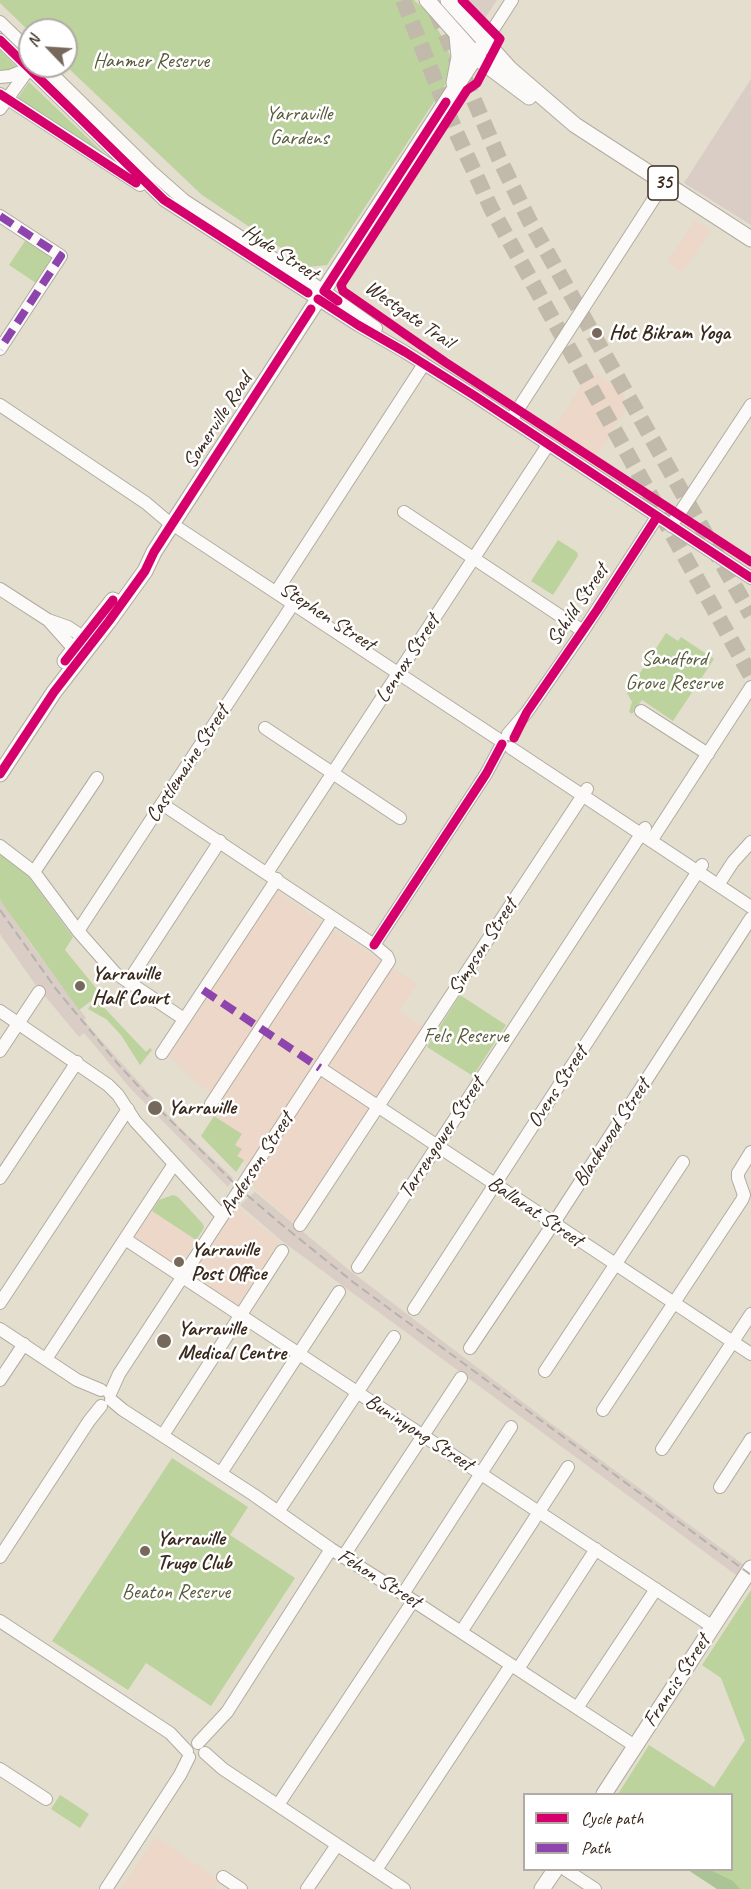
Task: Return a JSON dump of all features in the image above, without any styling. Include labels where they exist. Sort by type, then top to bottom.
[{"type":"main road","name":"35","points":[[427,0],[476,56],[524,94],[751,239]]},
{"type":"main road","name":"35","points":[[448,0],[517,75],[575,125]]},
{"type":"main road","points":[[447,102],[458,65],[457,36]]},
{"type":"main road","name":"Somerville Road","points":[[0,760],[76,641],[130,592],[146,569],[154,552],[485,42]]},
{"type":"main road","name":"Somerville Road","points":[[0,774],[54,692],[76,641]]},
{"type":"main road","name":"Francis Street","points":[[605,1793],[751,1568]]},
{"type":"main road","points":[[542,1889],[554,1871]]},
{"type":"street","name":"Somerville Road","points":[[485,42],[513,0]]},
{"type":"street","points":[[0,22],[18,39]]},
{"type":"street","name":"Hyde Street","points":[[0,40],[18,57]]},
{"type":"street","points":[[0,77],[18,73]]},
{"type":"street","points":[[19,78],[3,96],[164,200]]},
{"type":"street","name":"Hyde Street","points":[[40,78],[164,200],[392,339],[405,352],[751,578]]},
{"type":"street","name":"Hyde Street","points":[[57,78],[145,166],[179,196],[321,295]]},
{"type":"street","points":[[511,420],[664,183]]},
{"type":"street","points":[[0,216],[61,256],[0,349]]},
{"type":"street","points":[[278,589],[424,364]]},
{"type":"street","name":"Stephen Street","points":[[0,405],[700,868],[751,907]]},
{"type":"street","points":[[671,526],[751,405]]},
{"type":"street","name":"Lennox Street","points":[[162,1053],[333,774],[548,445]]},
{"type":"street","points":[[404,512],[582,631]]},
{"type":"street","name":"Schild Street","points":[[379,949],[486,774],[657,517]]},
{"type":"street","points":[[0,589],[76,641]]},
{"type":"street","name":"Castlemaine Street","points":[[78,931],[295,600]]},
{"type":"street","name":"Tarrengower Street","points":[[358,1268],[437,1146],[648,834],[708,754],[751,687]]},
{"type":"street","points":[[641,711],[708,754]]},
{"type":"street","points":[[265,728],[400,818]]},
{"type":"street","points":[[34,872],[97,778]]},
{"type":"street","name":"Simpson Street","points":[[300,1225],[585,792]]},
{"type":"street","points":[[162,804],[379,949]]},
{"type":"street","points":[[128,982],[220,841]]},
{"type":"street","points":[[720,882],[733,862],[751,842]]},
{"type":"street","points":[[0,846],[34,872],[78,931],[115,973],[184,1019]]},
{"type":"street","name":"Ovens Street","points":[[414,1309],[700,868]]},
{"type":"street","name":"Stephen Street","points":[[720,882],[751,897]]},
{"type":"street","points":[[211,1104],[333,918]]},
{"type":"street","name":"Blackwood Street","points":[[470,1348],[554,1223],[751,918]]},
{"type":"street","name":"Anderson Street","points":[[0,1557],[387,965],[388,958],[379,949]]},
{"type":"street","points":[[0,1051],[39,992]]},
{"type":"street","points":[[0,1011],[108,1085],[118,1095],[135,1121],[222,1216]]},
{"type":"street","points":[[0,1178],[77,1062]]},
{"type":"street","name":"Ballarat Street","points":[[320,1068],[751,1354]]},
{"type":"street","points":[[0,1303],[128,1109]]},
{"type":"street","points":[[603,1410],[742,1200],[744,1195],[738,1173],[751,1152]]},
{"type":"street","points":[[545,1371],[683,1162]]},
{"type":"street","points":[[46,1359],[174,1164]]},
{"type":"street","name":"Buninyong Street","points":[[125,1239],[713,1627]]},
{"type":"street","points":[[163,1435],[282,1251]]},
{"type":"street","points":[[221,1473],[339,1292]]},
{"type":"street","points":[[662,1449],[751,1314]]},
{"type":"street","name":"Fehon Street","points":[[0,1329],[221,1473],[343,1557],[635,1746]]},
{"type":"street","points":[[278,1512],[394,1336]]},
{"type":"street","points":[[0,1380],[24,1344]]},
{"type":"street","points":[[343,1557],[461,1378]]},
{"type":"street","points":[[278,1805],[511,1427]]},
{"type":"street","points":[[720,1488],[751,1439]]},
{"type":"street","points":[[461,1632],[568,1467]]},
{"type":"street","points":[[106,1889],[180,1775],[227,1712],[331,1549]]},
{"type":"street","points":[[376,1870],[596,1549]]},
{"type":"street","points":[[577,1708],[656,1589]]},
{"type":"street","points":[[0,1621],[404,1889]]},
{"type":"street","points":[[0,1769],[46,1799]]},
{"type":"street","points":[[307,1889],[337,1845]]},
{"type":"street","points":[[569,1871],[596,1889]]},
{"type":"street","points":[[223,1876],[242,1889]]},
{"type":"shaded area","points":[[468,0],[497,0],[485,18]]},
{"type":"shaded area","points":[[751,79],[751,225],[684,183]]},
{"type":"shaded area","points":[[695,220],[711,230],[683,272],[667,262]]},
{"type":"shaded area","points":[[591,371],[623,391],[626,409],[596,458],[553,429]]},
{"type":"shaded area","points":[[276,892],[417,984],[399,1011],[424,1028],[294,1224],[253,1186],[244,1162],[236,1156],[235,1145],[241,1134],[213,1116],[223,1101],[194,1081],[169,1056]]},
{"type":"shaded area","points":[[0,899],[86,1018],[84,1020],[178,1126],[233,1178],[228,1187],[130,1088],[84,1033],[79,1037],[35,984],[0,934]]},
{"type":"shaded area","points":[[255,1192],[349,1270],[549,1422],[751,1570],[751,1586],[282,1241],[240,1205]]},
{"type":"shaded area","points":[[236,1206],[280,1241],[237,1306],[190,1275]]},
{"type":"shaded area","points":[[152,1211],[197,1240],[180,1267],[134,1237]]},
{"type":"shaded area","points":[[156,1837],[219,1880],[213,1889],[121,1889]]},
{"type":"green space","name":"Yarraville Gardens","points":[[0,0],[414,0],[427,12],[443,38],[454,65],[447,82],[327,265],[309,267],[202,195],[78,77],[78,18],[18,18],[18,20],[0,3]]},
{"type":"green space","points":[[0,50],[17,67],[0,72]]},
{"type":"green space","points":[[29,82],[114,163],[17,99]]},
{"type":"green space","points":[[27,238],[54,256],[36,283],[9,265]]},
{"type":"green space","points":[[558,540],[577,552],[578,556],[553,595],[531,581]]},
{"type":"green space","name":"Sandford Grove Reserve","points":[[666,633],[678,641],[681,637],[714,659],[673,721],[642,700],[632,714],[629,712],[632,702],[627,693]]},
{"type":"green space","points":[[0,851],[23,869],[73,937],[65,950],[100,993],[79,1010],[0,899]]},
{"type":"green space","name":"Fels Reserve","points":[[460,995],[506,1025],[473,1076],[427,1047]]},
{"type":"green space","points":[[95,998],[146,1052],[150,1048],[152,1050],[140,1065],[121,1035],[106,1019],[88,1009]]},
{"type":"green space","points":[[214,1116],[242,1134],[235,1145],[242,1149],[237,1156],[244,1160],[236,1172],[201,1136]]},
{"type":"green space","points":[[173,1195],[178,1197],[203,1224],[204,1228],[196,1240],[152,1211],[159,1200]]},
{"type":"green space","name":"Beaton Reserve","points":[[172,1458],[248,1507],[230,1535],[295,1578],[211,1706],[146,1663],[128,1690],[52,1641]]},
{"type":"green space","points":[[751,1590],[751,1889],[717,1889],[690,1871],[733,1871],[733,1793],[619,1793],[649,1745],[714,1787],[745,1740],[721,1678],[702,1665]]},
{"type":"green space","points":[[60,1795],[89,1814],[80,1828],[51,1809]]},
{"type":"green space","points":[[690,1871],[712,1871],[733,1881],[740,1889],[717,1889]]},
{"type":"tunnel","points":[[403,0],[455,130],[491,208],[751,676]]},
{"type":"tunnel","points":[[436,12],[498,156],[529,220],[751,615]]},
{"type":"railway","points":[[0,910],[56,989],[118,1064],[162,1112],[240,1189],[353,1282],[751,1575]]},
{"type":"marked path","points":[[0,216],[61,256],[0,349]]},
{"type":"marked path","points":[[203,990],[320,1068]]},
{"type":"cycle path","name":"Westgate Trail","points":[[462,0],[500,39],[477,83],[467,90],[341,285],[343,291],[445,362],[751,562]]},
{"type":"cycle path","points":[[0,40],[164,200],[308,293]]},
{"type":"cycle path","points":[[0,94],[136,183]]},
{"type":"cycle path","points":[[338,301],[324,291],[446,102]]},
{"type":"cycle path","points":[[318,299],[475,396],[751,578]]},
{"type":"cycle path","points":[[0,774],[54,692],[145,571],[154,552],[311,309]]},
{"type":"cycle path","points":[[514,738],[527,712],[657,517]]},
{"type":"cycle path","points":[[65,661],[113,600]]},
{"type":"cycle path","points":[[374,945],[486,774],[502,744]]},
{"type":"place","name":"Hot Bikram Yoga","points":[[597,333]]},
{"type":"place","name":"Yarraville Half Court","points":[[80,986]]},
{"type":"place","name":"Yarraville","points":[[155,1108]]},
{"type":"place","name":"Yarraville Post Office","points":[[179,1262]]},
{"type":"place","name":"Yarraville Medical Centre","points":[[164,1341]]},
{"type":"place","name":"Yarraville Trugo Club","points":[[145,1551]]},
{"type":"park label","name":"Hanmer Reserve","points":[[151,61]]}]
